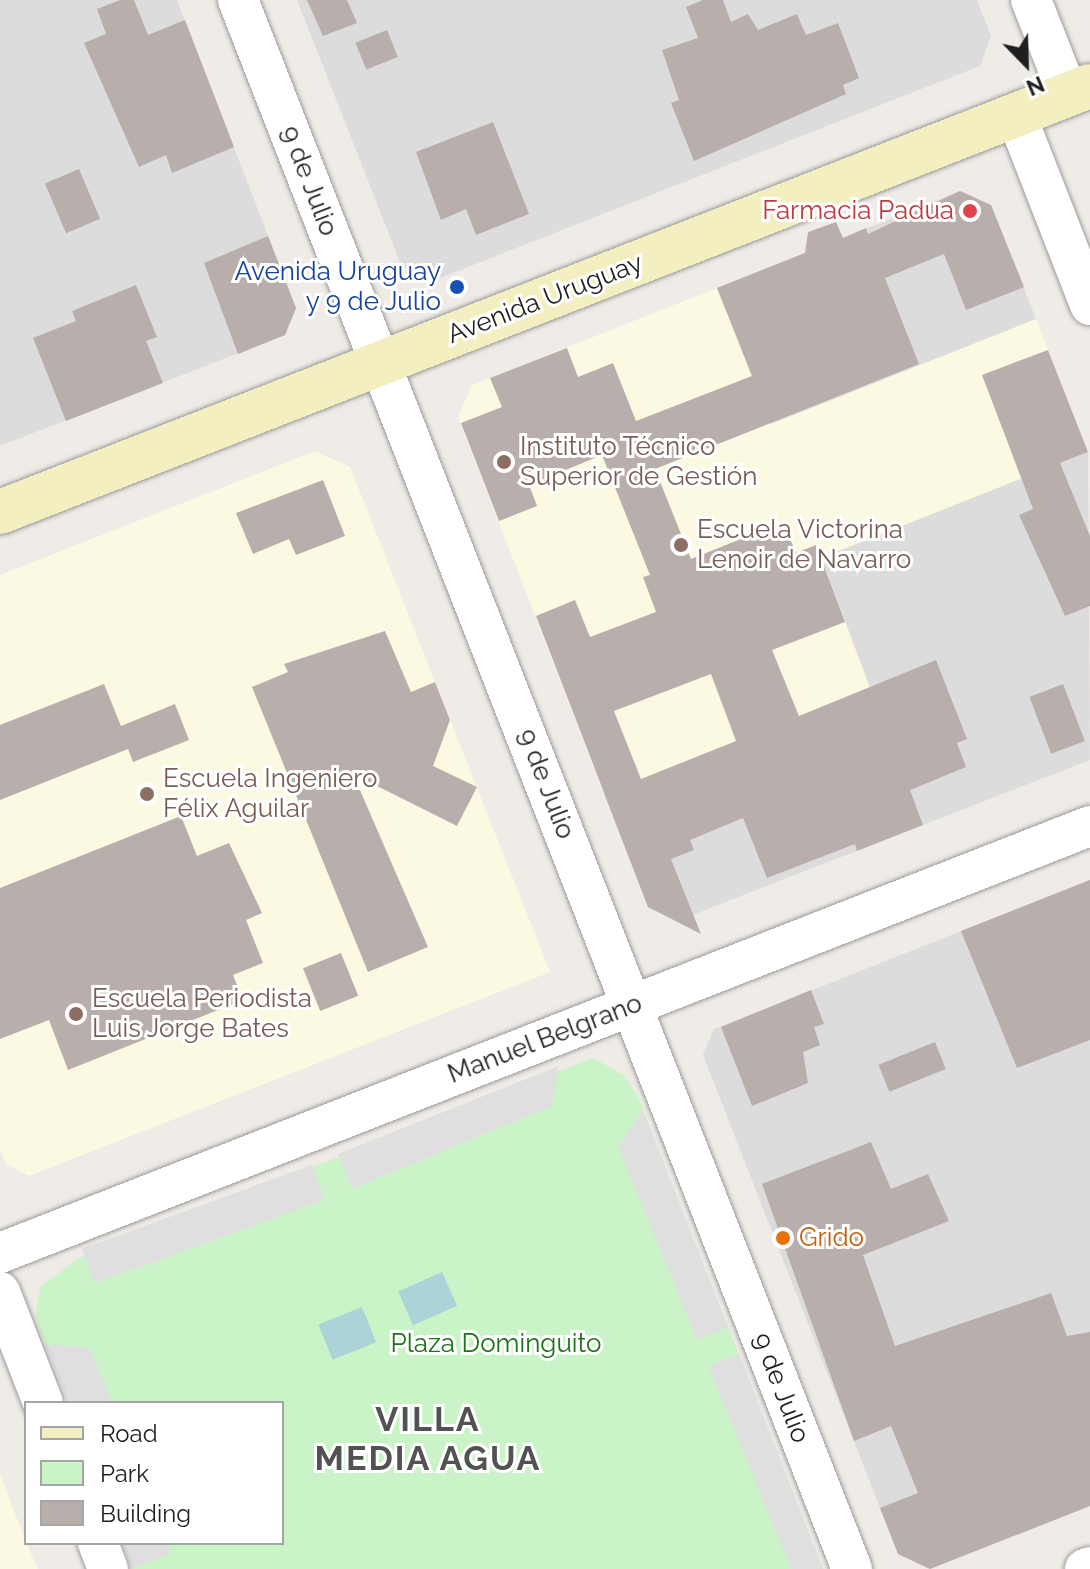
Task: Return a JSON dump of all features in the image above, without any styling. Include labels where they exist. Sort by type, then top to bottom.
[{"type":"main road","name":"Avenida Uruguay","points":[[0,512],[1079,90]]},
{"type":"street","name":"9 de Julio","points":[[238,0],[852,1569]]},
{"type":"street","points":[[1031,0],[1079,90]]},
{"type":"street","points":[[1016,115],[1090,305]]},
{"type":"street","name":"Manuel Belgrano","points":[[0,1253],[1090,826]]},
{"type":"street","points":[[0,1292],[42,1401]]},
{"type":"street","points":[[99,1545],[108,1569]]},
{"type":"shaded area","points":[[0,0],[177,0],[296,308],[285,335],[0,446]]},
{"type":"shaded area","points":[[297,0],[977,0],[991,36],[980,66],[435,280],[402,267]]},
{"type":"shaded area","points":[[960,191],[991,205],[1036,319],[771,425],[717,288]]},
{"type":"shaded area","name":"Escuela Victorina Lenoir de Navarro","points":[[717,288],[771,424],[1036,319],[1088,452],[821,558],[870,688],[604,794],[458,417],[472,385]]},
{"type":"shaded area","name":"Escuela Ingeniero Félix Aguilar","points":[[315,451],[350,467],[550,972],[29,1176],[5,1163],[0,1149],[0,575]]},
{"type":"shaded area","points":[[1088,452],[1090,760],[677,921],[648,907],[604,794],[870,688],[821,558]]},
{"type":"shaded area","points":[[1090,880],[1090,1506],[930,1569],[898,1554],[703,1055],[714,1029]]},
{"type":"shaded area","points":[[559,1066],[552,1106],[352,1189],[338,1154]]},
{"type":"shaded area","points":[[643,1110],[728,1327],[697,1340],[618,1147]]},
{"type":"shaded area","points":[[312,1165],[325,1200],[94,1284],[82,1249]]},
{"type":"shaded area","points":[[45,1344],[90,1348],[111,1401],[67,1401]]},
{"type":"shaded area","points":[[739,1354],[823,1569],[791,1569],[708,1366]]},
{"type":"shaded area","points":[[0,1473],[24,1545],[27,1545],[38,1569],[0,1569]]},
{"type":"shaded area","points":[[123,1545],[168,1545],[171,1553],[132,1569]]},
{"type":"green space","name":"Plaza Dominguito","points":[[593,1058],[624,1075],[637,1095],[823,1569],[132,1569],[123,1545],[284,1545],[284,1401],[67,1401],[35,1317],[40,1287],[77,1259]]},
{"type":"water","points":[[442,1272],[457,1306],[413,1325],[398,1292]]},
{"type":"water","points":[[362,1307],[376,1342],[333,1360],[318,1325]]},
{"type":"building","points":[[120,0],[134,0],[148,35],[185,20],[234,147],[172,173],[166,155],[139,167],[84,43],[106,34],[97,9]]},
{"type":"building","points":[[307,0],[347,0],[357,23],[323,36]]},
{"type":"building","points":[[703,0],[723,0],[731,22],[748,14],[758,30],[797,14],[806,35],[838,23],[859,78],[843,85],[846,94],[694,161],[671,103],[679,100],[662,50],[698,38],[686,7]]},
{"type":"building","points":[[387,30],[398,57],[366,70],[355,43]]},
{"type":"building","points":[[493,122],[529,214],[476,235],[466,209],[441,220],[416,152]]},
{"type":"building","points":[[79,169],[100,219],[66,233],[45,183]]},
{"type":"building","points":[[960,191],[991,205],[1024,287],[966,310],[944,254],[885,278],[919,364],[655,469],[691,559],[783,522],[796,553],[816,545],[845,622],[772,650],[799,716],[936,660],[967,739],[957,743],[966,767],[910,790],[923,825],[857,851],[855,844],[767,878],[743,818],[690,840],[694,850],[671,859],[701,934],[648,907],[536,616],[575,600],[590,637],[656,612],[643,577],[650,575],[602,455],[529,485],[537,506],[499,521],[461,423],[502,407],[490,378],[567,348],[578,377],[613,363],[636,421],[752,376],[717,288],[805,253],[808,232],[836,222],[843,238],[866,228],[868,234]],"holes":[[[711,674],[736,741],[641,779],[614,711]]]},
{"type":"building","points":[[268,236],[296,308],[285,335],[238,354],[204,263]]},
{"type":"building","points":[[136,285],[157,337],[146,341],[163,383],[66,421],[33,338],[76,321],[72,311]]},
{"type":"building","points":[[1048,350],[1088,452],[1060,463],[1090,536],[1090,606],[1065,616],[1019,515],[1033,509],[982,375]]},
{"type":"building","points":[[323,480],[345,536],[296,555],[289,539],[253,554],[236,513]]},
{"type":"building","points":[[385,631],[411,692],[435,682],[450,720],[433,766],[477,787],[457,826],[353,774],[428,947],[368,972],[252,687],[288,672],[284,664]]},
{"type":"building","points":[[104,684],[121,726],[175,704],[189,740],[133,762],[128,749],[0,800],[0,725]]},
{"type":"building","points":[[1063,684],[1085,741],[1051,754],[1029,697]]},
{"type":"building","points":[[181,816],[197,856],[229,843],[262,913],[246,920],[263,963],[233,975],[243,1000],[68,1070],[49,1020],[0,1039],[0,888]]},
{"type":"building","points":[[1090,880],[1090,1040],[1017,1068],[961,931]]},
{"type":"building","points":[[341,953],[358,996],[320,1011],[303,968]]},
{"type":"building","points":[[811,990],[824,1024],[814,1027],[820,1045],[803,1052],[808,1083],[752,1106],[721,1027]]},
{"type":"building","points":[[935,1042],[946,1069],[889,1092],[878,1065]]},
{"type":"building","points":[[871,1142],[891,1189],[928,1174],[949,1221],[863,1255],[895,1346],[1051,1293],[1067,1336],[1090,1332],[1090,1506],[930,1569],[898,1554],[880,1508],[918,1493],[891,1426],[854,1441],[762,1184]]},
{"type":"place","name":"Farmacia Padua","points":[[970,211]]},
{"type":"place","name":"Avenida Uruguay y 9 de Julio","points":[[457,287]]},
{"type":"place","name":"Instituto Técnico Superior de Gestión","points":[[504,462]]},
{"type":"place","name":"Escuela Victorina Lenoir de Navarro","points":[[681,545]]},
{"type":"place","name":"Escuela Ingeniero Félix Aguilar","points":[[147,794]]},
{"type":"place","name":"Escuela Periodista Luis Jorge Bates","points":[[76,1014]]},
{"type":"place","name":"Grido","points":[[783,1238]]},
{"type":"district","name":"VILLA MEDIA AGUA","points":[[428,1438]]}]
